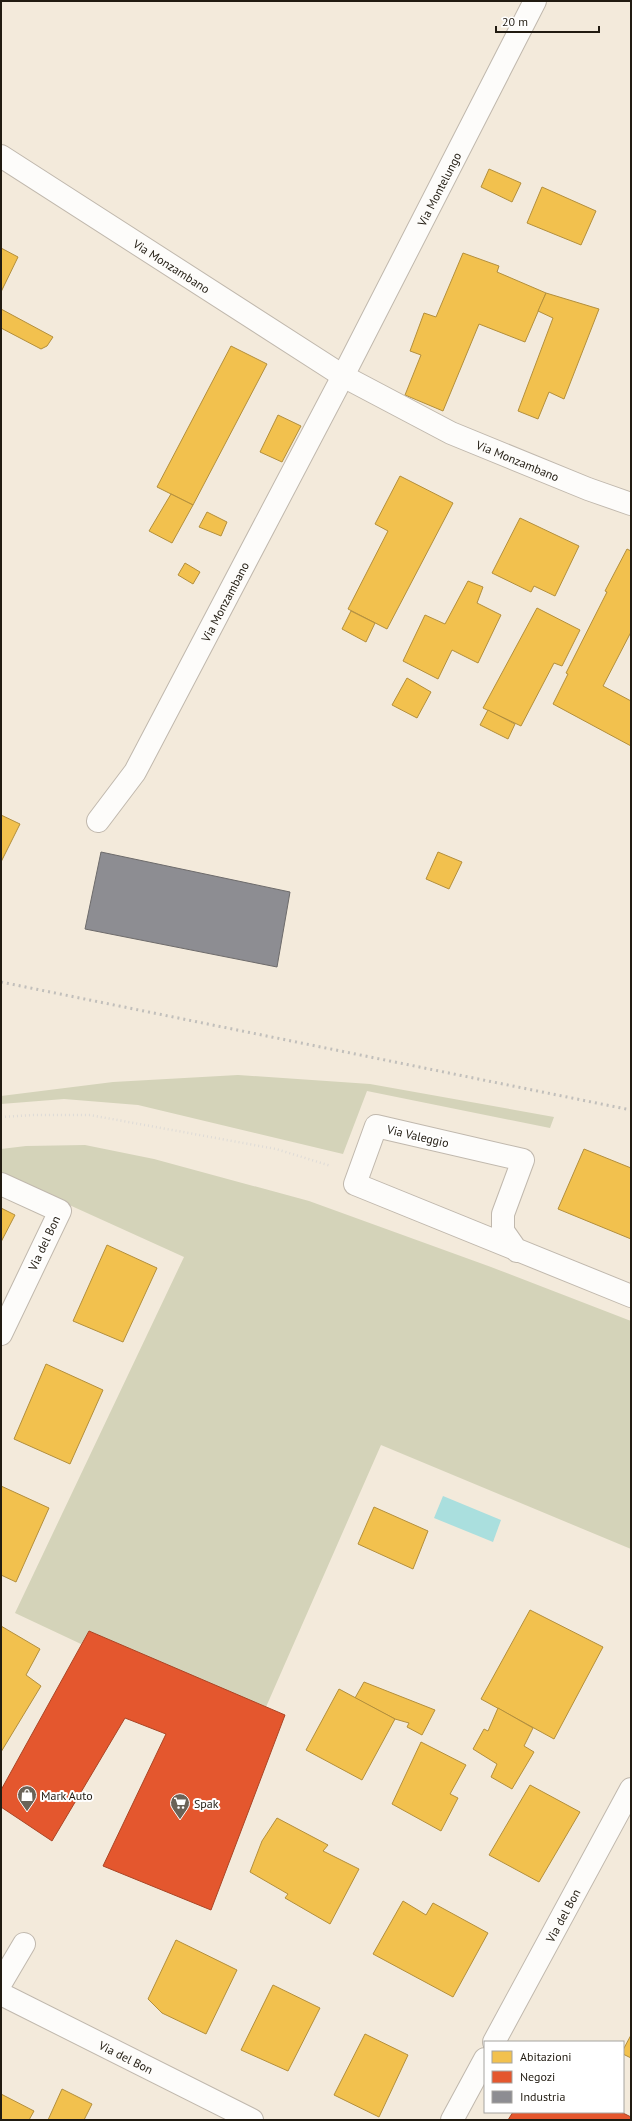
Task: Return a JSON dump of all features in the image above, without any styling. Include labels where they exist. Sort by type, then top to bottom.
[{"type":"street","name":"Via Montelungo","points":[[343,376],[535,1]]},
{"type":"street","name":"Via Monzambano","points":[[1,156],[343,376],[451,433],[588,489],[631,504]]},
{"type":"street","name":"Via Monzambano","points":[[98,821],[135,772],[343,376]]},
{"type":"street","name":"Via Valeggio","points":[[355,1184],[376,1126],[523,1160],[503,1214],[502,1223],[508,1239],[517,1250]]},
{"type":"street","name":"Via del Bon","points":[[1,1184],[60,1211],[1,1334]]},
{"type":"street","points":[[355,1184],[631,1296]]},
{"type":"street","name":"Via del Bon","points":[[495,2041],[631,1789]]},
{"type":"street","points":[[1,1983],[24,1944]]},
{"type":"street","name":"Via del Bon","points":[[1,1994],[252,2120]]},
{"type":"street","points":[[452,2120],[484,2062]]},
{"type":"path","points":[[1,1117],[32,1115],[90,1115],[276,1149],[337,1168],[355,1184]]},
{"type":"green space","points":[[238,1075],[370,1084],[554,1117],[550,1128],[367,1091],[343,1154],[138,1105],[64,1099],[1,1104],[1,1096],[113,1082]]},
{"type":"green space","points":[[85,1145],[154,1159],[309,1201],[491,1267],[631,1321],[631,1549],[381,1445],[266,1707],[89,1631],[81,1644],[15,1613],[184,1257],[1,1174],[1,1149],[26,1146]]},
{"type":"water","points":[[443,1496],[501,1520],[493,1542],[434,1518]]},
{"type":"building: Abitazioni","points":[[489,169],[521,183],[512,202],[481,187]]},
{"type":"building: Abitazioni","points":[[542,187],[596,211],[581,245],[527,223]]},
{"type":"building: Abitazioni","points":[[1,248],[18,257],[1,292]]},
{"type":"building: Abitazioni","points":[[463,253],[499,266],[497,272],[546,293],[525,342],[479,324],[443,411],[405,395],[421,355],[410,351],[424,313],[436,317]]},
{"type":"building: Abitazioni","points":[[546,293],[599,309],[564,399],[549,392],[538,419],[518,411],[553,318],[538,311]]},
{"type":"building: Abitazioni","points":[[1,309],[53,337],[47,346],[41,349],[1,328]]},
{"type":"building: Abitazioni","points":[[231,346],[267,364],[193,505],[157,487]]},
{"type":"building: Abitazioni","points":[[278,415],[301,426],[282,462],[260,452]]},
{"type":"building: Abitazioni","points":[[400,476],[453,503],[387,629],[348,609],[388,531],[375,524]]},
{"type":"building: Abitazioni","points":[[171,494],[193,505],[172,543],[149,531]]},
{"type":"building: Abitazioni","points":[[207,512],[227,522],[221,536],[199,527]]},
{"type":"building: Abitazioni","points":[[520,518],[579,546],[555,596],[534,586],[531,592],[492,573]]},
{"type":"building: Abitazioni","points":[[627,549],[631,551],[631,632],[603,686],[631,701],[631,746],[553,704],[568,674],[566,673],[607,592],[605,591]]},
{"type":"building: Abitazioni","points":[[185,563],[200,572],[193,584],[178,575]]},
{"type":"building: Abitazioni","points":[[468,581],[483,587],[477,603],[501,615],[478,663],[452,650],[438,679],[403,661],[425,615],[445,624]]},
{"type":"building: Abitazioni","points":[[537,608],[580,630],[562,666],[554,663],[521,726],[483,708]]},
{"type":"building: Abitazioni","points":[[351,611],[375,623],[366,642],[342,629]]},
{"type":"building: Abitazioni","points":[[407,678],[431,692],[417,718],[392,705]]},
{"type":"building: Abitazioni","points":[[488,710],[515,724],[508,739],[480,725]]},
{"type":"building: Abitazioni","points":[[1,815],[20,824],[1,862]]},
{"type":"building: Abitazioni","points":[[438,852],[462,862],[449,889],[426,879]]},
{"type":"building: Abitazioni","points":[[584,1149],[631,1168],[631,1239],[558,1209]]},
{"type":"building: Abitazioni","points":[[1,1208],[15,1215],[1,1242]]},
{"type":"building: Abitazioni","points":[[107,1245],[157,1268],[123,1342],[73,1321]]},
{"type":"building: Abitazioni","points":[[46,1364],[103,1390],[70,1464],[14,1439]]},
{"type":"building: Abitazioni","points":[[1,1486],[49,1508],[16,1582],[1,1575]]},
{"type":"building: Abitazioni","points":[[374,1507],[428,1531],[413,1569],[358,1544]]},
{"type":"building: Abitazioni","points":[[530,1610],[603,1647],[554,1739],[481,1699]]},
{"type":"building: Abitazioni","points":[[1,1626],[40,1649],[26,1675],[41,1686],[1,1752]]},
{"type":"building: Abitazioni","points":[[364,1682],[435,1710],[422,1735],[407,1727],[409,1723],[395,1719],[355,1698]]},
{"type":"building: Abitazioni","points":[[339,1689],[395,1719],[362,1780],[306,1750]]},
{"type":"building: Abitazioni","points":[[498,1708],[533,1728],[524,1746],[534,1752],[512,1789],[491,1777],[497,1764],[473,1749],[484,1729],[488,1731]]},
{"type":"building: Abitazioni","points":[[421,1742],[466,1765],[450,1794],[458,1798],[441,1831],[392,1804]]},
{"type":"building: Abitazioni","points":[[530,1785],[580,1812],[539,1882],[489,1855]]},
{"type":"building: Abitazioni","points":[[277,1818],[328,1845],[323,1851],[359,1869],[330,1924],[285,1898],[288,1894],[250,1872],[262,1841]]},
{"type":"building: Abitazioni","points":[[403,1901],[426,1915],[433,1903],[488,1933],[453,1997],[373,1954]]},
{"type":"building: Abitazioni","points":[[176,1940],[237,1970],[206,2034],[162,2013],[148,1999]]},
{"type":"building: Abitazioni","points":[[273,1985],[320,2008],[288,2071],[241,2050]]},
{"type":"building: Abitazioni","points":[[365,2034],[408,2055],[379,2117],[334,2095]]},
{"type":"building: Abitazioni","points":[[631,2035],[631,2058],[624,2054],[624,2048]]},
{"type":"building: Abitazioni","points":[[62,2089],[92,2104],[84,2120],[48,2120]]},
{"type":"building: Abitazioni","points":[[1,2094],[34,2111],[29,2120],[1,2120]]},
{"type":"building: Negozi","points":[[89,1631],[285,1715],[211,1910],[103,1866],[166,1734],[125,1718],[52,1841],[1,1807],[1,1790]]},
{"type":"building: Negozi","points":[[512,2113],[623,2113],[631,2117],[631,2120],[508,2120]]},
{"type":"building: Industria","points":[[101,852],[290,892],[277,967],[85,929]]},
{"type":"railway","points":[[1,982],[631,1110]]},
{"type":"place","name":"Mark Auto","points":[[27,1812]]},
{"type":"place","name":"Spak","points":[[180,1820]]}]
